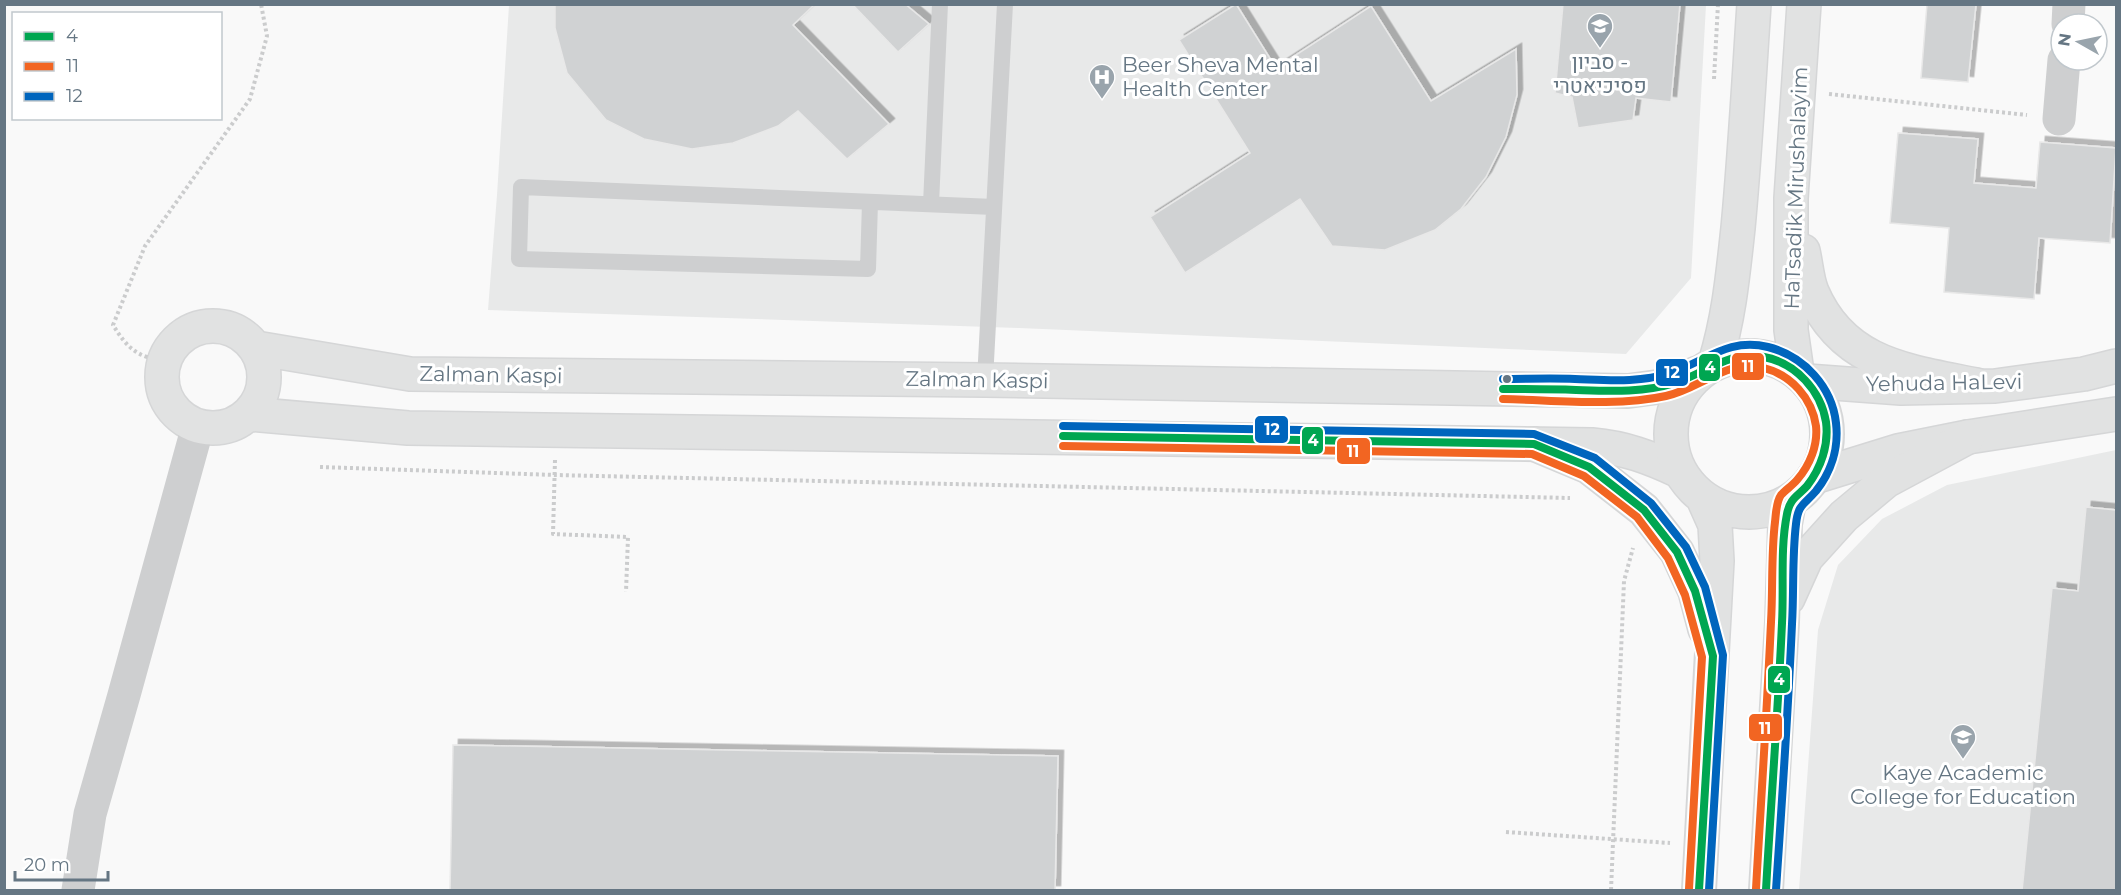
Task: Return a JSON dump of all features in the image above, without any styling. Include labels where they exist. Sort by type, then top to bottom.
[{"type":"main road","points":[[1706,368],[1736,356],[1757,355],[1779,361],[1802,376],[1818,398],[1825,417],[1827,438],[1824,458],[1803,491],[1789,501],[1768,510],[1745,513],[1723,509],[1703,498],[1689,486],[1679,471],[1672,451],[1670,429],[1674,408],[1684,390],[1706,368],[1724,333],[1731,297],[1741,196],[1754,4]]},
{"type":"main road","name":"HaTsadik Mirushalayim","points":[[1802,376],[1791,330],[1791,198],[1804,4]]},
{"type":"main road","points":[[1791,198],[1811,290],[1828,322],[1875,360],[1901,370],[1976,386]]},
{"type":"main road","points":[[214,326],[230,329],[244,336],[256,348],[263,364],[264,382],[260,399],[249,414],[225,428],[211,429],[185,420],[175,412],[163,387],[162,374],[172,346],[184,335],[198,328],[214,326]]},
{"type":"main road","name":"Zalman Kaspi","points":[[256,348],[410,374],[985,380],[1628,391],[1665,386],[1706,368]]},
{"type":"main road","name":"Yehuda HaLevi","points":[[1802,376],[1901,388],[1995,386],[2084,374],[2116,366]]},
{"type":"main road","points":[[249,414],[408,428],[1592,445],[1619,447],[1644,455],[1679,471]]},
{"type":"main road","points":[[1814,477],[1898,451],[1968,437],[2116,414]]},
{"type":"main road","points":[[1782,610],[1806,558],[1844,516],[1886,481],[1968,437]]},
{"type":"main road","points":[[1534,444],[1589,467],[1644,510],[1677,552],[1695,591],[1713,656]]},
{"type":"main road","points":[[1699,891],[1717,561],[1715,525],[1703,498]]},
{"type":"main road","points":[[1766,891],[1785,524],[1789,501]]},
{"type":"street","points":[[2059,119],[2063,72]]},
{"type":"street","points":[[78,891],[90,814],[198,426]]},
{"type":"lane","points":[[931,204],[940,4]]},
{"type":"lane","points":[[985,380],[1005,4]]},
{"type":"lane","points":[[870,202],[868,270],[519,259],[521,187],[994,207]]},
{"type":"path","points":[[165,361],[146,359],[126,345],[113,325],[145,246],[250,99],[267,36],[261,4]]},
{"type":"path","points":[[1798,91],[2059,119]]},
{"type":"path","points":[[556,429],[553,534],[628,537],[626,592]]},
{"type":"path","points":[[320,467],[555,475],[1570,498]]},
{"type":"path","points":[[1611,891],[1624,582],[1644,510]]},
{"type":"path","points":[[1506,832],[1701,845]]},
{"type":"shaded area","name":"Beer Sheva Mental Health Center","points":[[509,5],[1706,5],[1691,278],[1626,354],[1019,328],[488,310]]},
{"type":"shaded area","name":"Kaye Academic College for Education","points":[[2116,450],[2116,890],[1799,890],[1818,630],[1838,565],[1882,519],[1947,485]]},
{"type":"building","points":[[555,4],[815,4],[793,25],[889,124],[847,159],[798,111],[778,126],[733,143],[692,149],[644,139],[606,120],[567,73],[555,28]]},
{"type":"building","points":[[852,4],[905,4],[929,24],[898,52]]},
{"type":"building","points":[[1236,4],[1276,68],[1371,6],[1431,101],[1516,49],[1517,95],[1506,137],[1486,177],[1461,209],[1435,230],[1385,250],[1332,246],[1300,199],[1185,273],[1150,217],[1250,153],[1179,40]]},
{"type":"building","points":[[1563,4],[1680,4],[1671,102],[1636,98],[1633,120],[1578,128],[1572,97],[1555,93]]},
{"type":"building","points":[[1927,4],[1976,4],[1968,82],[1921,78]]},
{"type":"building","points":[[1898,133],[1978,139],[1974,183],[2036,188],[2040,142],[2116,148],[2110,243],[2039,238],[2034,299],[1944,292],[1949,228],[1890,223]]},
{"type":"building","points":[[2086,507],[2116,510],[2116,891],[2022,891],[2052,588],[2078,591]]},
{"type":"building","points":[[453,745],[1058,756],[1055,891],[450,891]]},
{"type":"transit line","name":"12","points":[[1503,379],[1623,380],[1647,378],[1670,373],[1729,348],[1754,345],[1781,351],[1793,358],[1814,375],[1829,397],[1837,432],[1833,459],[1821,484],[1800,508],[1796,524],[1789,691],[1776,890]]},
{"type":"transit line","name":"4","points":[[1503,389],[1638,390],[1675,383],[1729,360],[1751,356],[1776,360],[1786,365],[1805,380],[1819,400],[1827,431],[1823,456],[1812,479],[1790,504],[1785,527],[1783,609],[1766,890]]},
{"type":"transit line","name":"11","points":[[1503,399],[1585,402],[1647,399],[1678,392],[1738,367],[1751,366],[1774,371],[1783,376],[1799,389],[1810,406],[1816,426],[1816,440],[1812,454],[1802,474],[1781,495],[1776,512],[1756,889]]},
{"type":"transit line","name":"12","points":[[1063,426],[1534,434],[1595,458],[1651,503],[1686,547],[1705,587],[1723,655],[1709,890]]},
{"type":"transit line","name":"4","points":[[1063,436],[1534,444],[1589,467],[1644,510],[1677,552],[1695,591],[1713,656],[1699,890]]},
{"type":"transit line","name":"11","points":[[1063,446],[1532,454],[1584,476],[1637,517],[1668,558],[1685,595],[1702,657],[1689,889]]},
{"type":"place","name":"סביון - פסיכיאטרי","points":[[1600,49]]},
{"type":"place","name":"Beer Sheva Mental Health Center","points":[[1102,100]]},
{"type":"place","name":"Kaye Academic College for Education","points":[[1963,760]]}]
